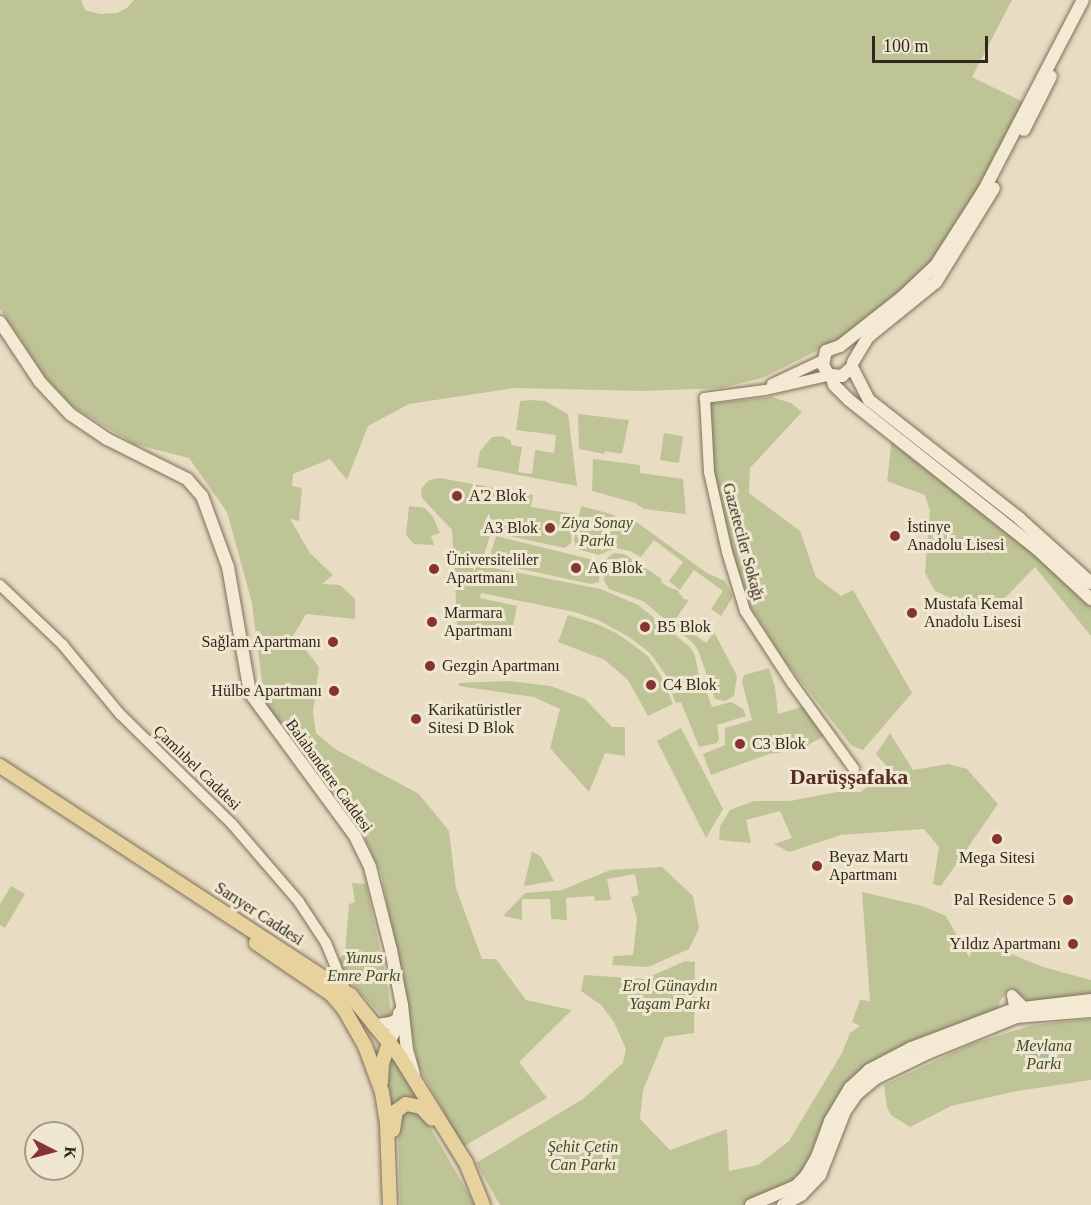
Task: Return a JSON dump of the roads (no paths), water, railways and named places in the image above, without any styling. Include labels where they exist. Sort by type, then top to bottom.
[{"type":"main road","points":[[1083,0],[1000,167],[936,265],[901,298],[840,346],[830,348],[823,360],[834,384],[849,400],[1037,549],[1091,598]]},
{"type":"main road","points":[[830,375],[842,376],[853,364],[868,337],[923,295],[942,274],[1091,2]]},
{"type":"main road","name":"Balabandere Caddesi","points":[[0,322],[40,382],[70,414],[107,439],[187,479],[202,496],[228,567],[250,693],[355,836],[364,852],[382,911],[399,997]]},
{"type":"main road","points":[[840,346],[848,350],[869,400],[1020,519],[1091,583]]},
{"type":"main road","name":"Sarıyer Caddesi","points":[[0,766],[14,780],[305,975],[341,995],[377,1024],[416,1082],[472,1175],[483,1205]]},
{"type":"main road","name":"Sarıyer Caddesi","points":[[0,776],[14,780],[331,981]]},
{"type":"main road","points":[[331,981],[341,995]]},
{"type":"main road","name":"Sarıyer Caddesi","points":[[341,995],[365,1046],[382,1092],[387,1125],[390,1205]]},
{"type":"main road","points":[[382,1092],[382,1063],[400,1018],[399,997]]},
{"type":"main road","points":[[399,997],[407,1050],[416,1082]]},
{"type":"main road","points":[[751,1205],[796,1186],[806,1176],[817,1157],[830,1121],[850,1088],[870,1070],[911,1048],[999,1014],[1091,1000]]},
{"type":"main road","points":[[783,1205],[801,1195],[820,1175],[845,1111],[857,1094],[876,1078],[1020,1012],[1091,1011]]},
{"type":"main road","points":[[377,1024],[388,1024],[400,1018]]},
{"type":"main road","points":[[389,1158],[394,1117],[401,1106],[411,1103],[422,1107],[445,1130]]},
{"type":"main road","points":[[472,1175],[491,1205]]},
{"type":"street","points":[[758,390],[823,360]]},
{"type":"street","points":[[758,390],[830,375]]},
{"type":"street","name":"Gazeteciler Sokağı","points":[[758,390],[705,398],[709,472],[727,552],[745,611],[792,683],[854,769]]},
{"type":"street","name":"Çamlıbel Caddesi","points":[[0,585],[62,644],[120,714],[232,824],[299,902],[314,922],[330,954],[341,995]]},
{"type":"street","points":[[330,954],[331,981]]},
{"type":"street","points":[[999,1014],[1012,995],[1020,1012]]},
{"type":"water","points":[[1044,1044],[1051,1045],[1056,1058],[1044,1070],[1038,1069],[1030,1061],[1029,1054],[1038,1052]]},
{"type":"place","name":"A'2 Blok","points":[[457,496]]},
{"type":"place","name":"A3 Blok","points":[[550,528]]},
{"type":"place","name":"İstinye Anadolu Lisesi","points":[[895,536]]},
{"type":"place","name":"A6 Blok","points":[[576,568]]},
{"type":"place","name":"Üniversiteliler Apartmanı","points":[[434,569]]},
{"type":"place","name":"Mustafa Kemal Anadolu Lisesi","points":[[912,613]]},
{"type":"place","name":"Marmara Apartmanı","points":[[432,622]]},
{"type":"place","name":"B5 Blok","points":[[645,627]]},
{"type":"place","name":"Sağlam Apartmanı","points":[[333,642]]},
{"type":"place","name":"Gezgin Apartmanı","points":[[430,666]]},
{"type":"place","name":"C4 Blok","points":[[651,685]]},
{"type":"place","name":"Hülbe Apartmanı","points":[[334,691]]},
{"type":"place","name":"Karikatüristler Sitesi D Blok","points":[[416,719]]},
{"type":"place","name":"C3 Blok","points":[[740,744]]},
{"type":"place","name":"Mega Sitesi","points":[[997,839]]},
{"type":"place","name":"Beyaz Martı Apartmanı","points":[[817,866]]},
{"type":"place","name":"Pal Residence 5","points":[[1068,900]]},
{"type":"place","name":"Yıldız Apartmanı","points":[[1073,944]]},
{"type":"district","name":"Darüşşafaka","points":[[849,777]]},
{"type":"park label","name":"Ziya Sonay Parkı","points":[[597,532]]},
{"type":"park label","name":"Yunus Emre Parkı","points":[[364,967]]},
{"type":"park label","name":"Erol Günaydın Yaşam Parkı","points":[[670,995]]},
{"type":"park label","name":"Mevlana Parkı","points":[[1044,1055]]},
{"type":"park label","name":"Şehit Çetin Can Parkı","points":[[583,1156]]}]
